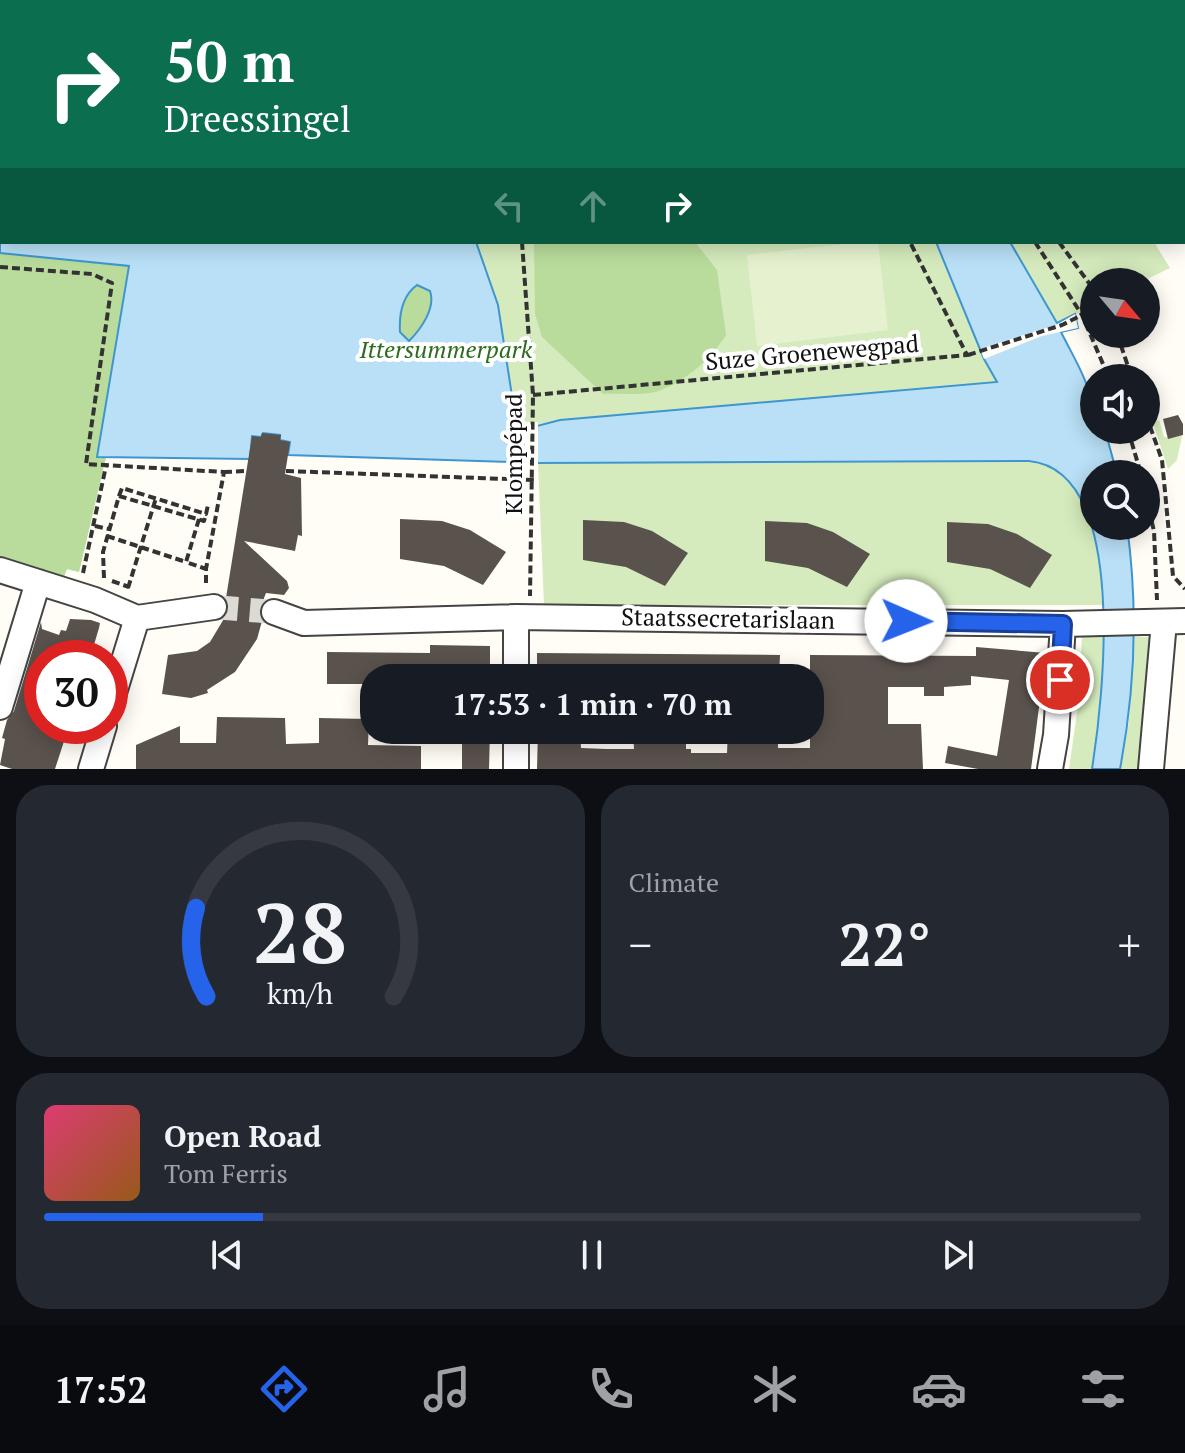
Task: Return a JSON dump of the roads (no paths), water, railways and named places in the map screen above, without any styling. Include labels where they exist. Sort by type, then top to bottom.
[{"type":"street","points":[[0,570],[77,594],[137,618],[214,607]]},
{"type":"street","points":[[0,707],[38,582]]},
{"type":"street","name":"Staatssecretarislaan","points":[[274,612],[304,623],[523,618],[1063,624],[1169,621]]},
{"type":"street","points":[[128,647],[137,618]]},
{"type":"street","points":[[518,664],[523,618]]},
{"type":"street","points":[[1151,769],[1169,621]]},
{"type":"street","points":[[1050,769],[1056,735],[1063,624]]},
{"type":"street","points":[[91,769],[99,744]]},
{"type":"street","points":[[516,744],[516,769]]},
{"type":"water","points":[[0,244],[477,244],[498,305],[516,422],[537,426],[560,420],[997,382],[984,359],[937,244],[1011,244],[1057,323],[1075,314],[1078,328],[1061,332],[1080,370],[1080,444],[1109,444],[1113,460],[1080,460],[1080,500],[1061,474],[1029,461],[538,463],[288,455],[290,442],[280,440],[280,435],[263,433],[261,437],[252,436],[250,459],[97,457],[129,266],[0,253]],"holes":[[[417,285],[430,291],[429,311],[422,324],[409,341],[400,332],[401,313],[405,300]]]},
{"type":"water","points":[[1094,540],[1128,540],[1134,617],[1132,678],[1120,769],[1092,769],[1104,644],[1102,593]]},
{"type":"tunnel","points":[[214,607],[274,612]]},
{"type":"park label","name":"Ittersummerpark","points":[[446,350]]}]
